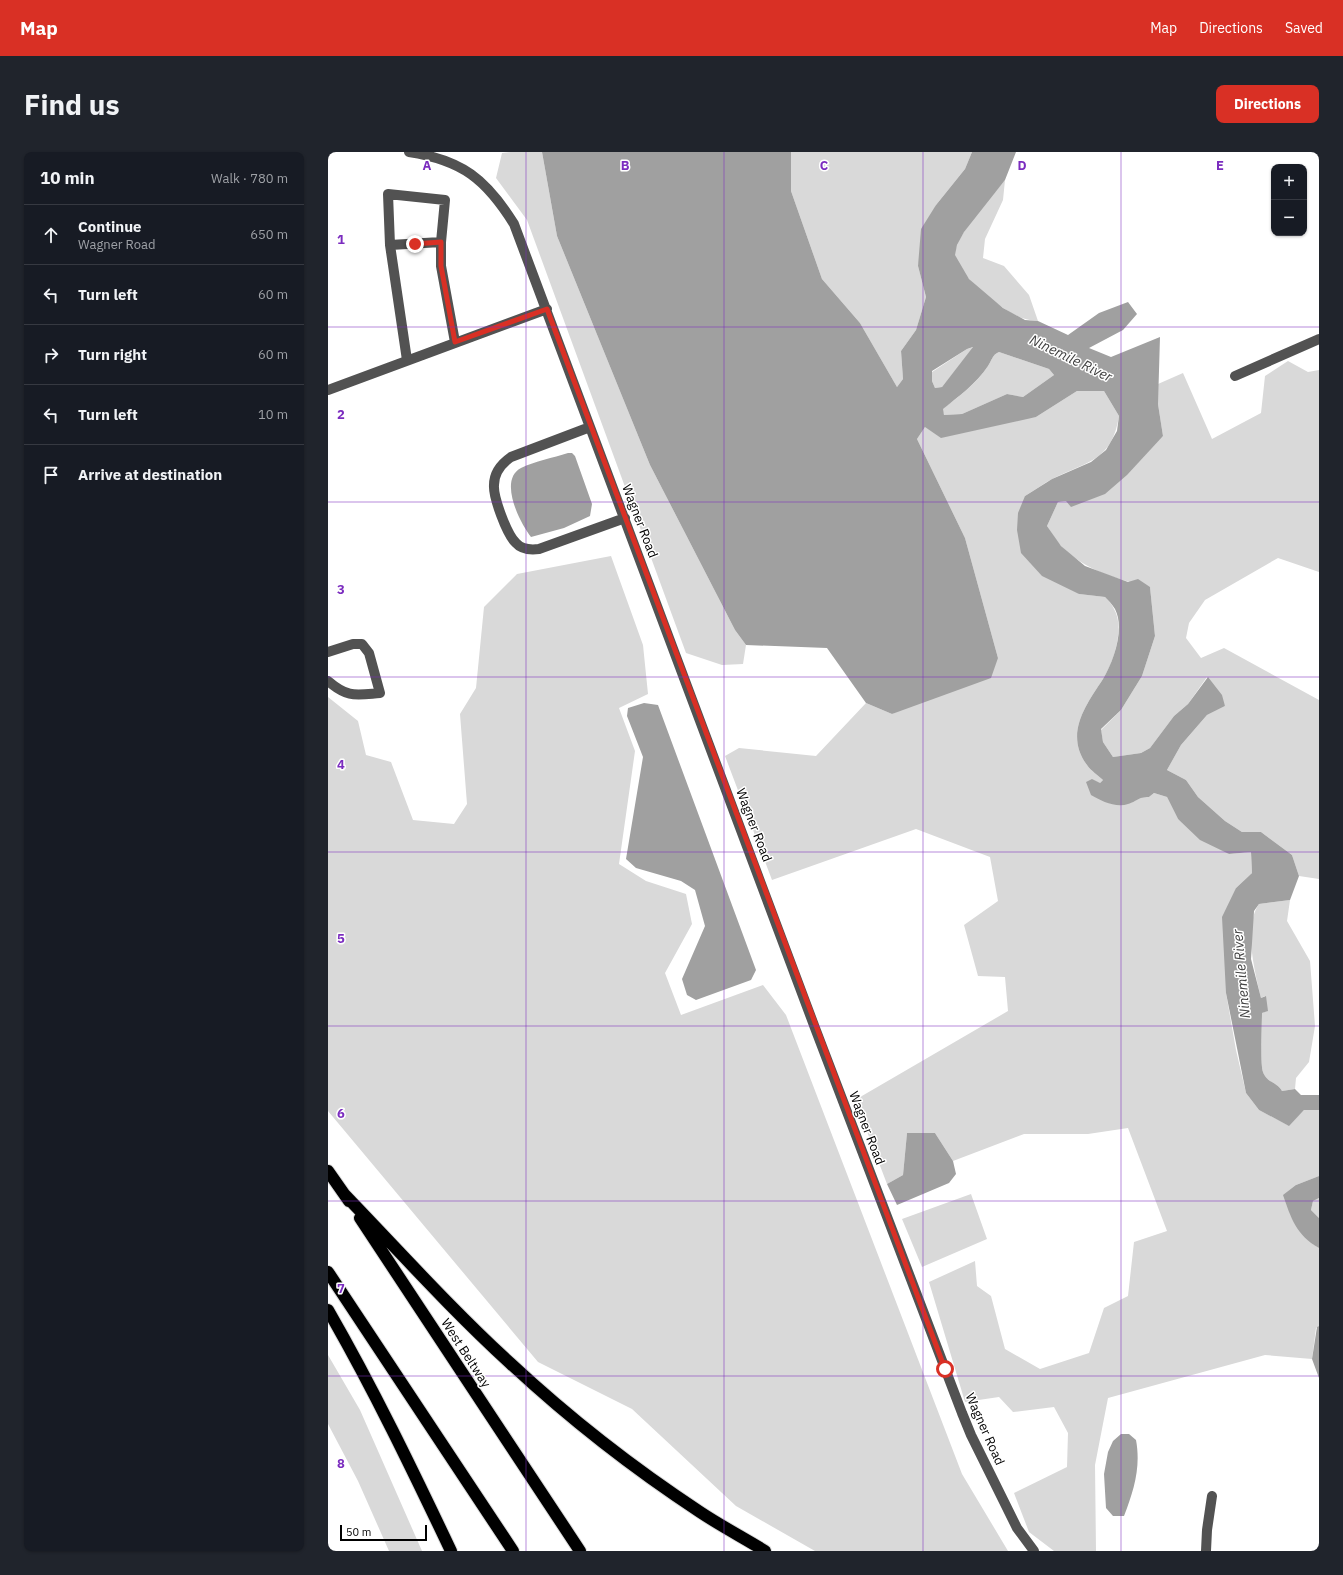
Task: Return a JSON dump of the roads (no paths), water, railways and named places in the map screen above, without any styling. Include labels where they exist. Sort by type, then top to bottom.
[{"type":"highway","name":"West Beltway","points":[[328,1171],[580,1551]]},
{"type":"highway","points":[[344,1194],[509,1363],[553,1401],[598,1439],[650,1478],[701,1513],[765,1551]]},
{"type":"highway","points":[[328,1272],[513,1551]]},
{"type":"highway","points":[[328,1310],[355,1357],[411,1466],[451,1551]]},
{"type":"street","name":"Wagner Road","points":[[409,152],[449,157],[469,172],[482,182],[504,208],[519,235],[818,1035],[962,1413],[971,1435],[1017,1528],[1034,1551]]},
{"type":"street","points":[[407,360],[390,245],[388,194],[445,200],[441,242],[441,266],[455,342]]},
{"type":"street","points":[[390,245],[441,242]]},
{"type":"street","points":[[328,390],[547,309]]},
{"type":"street","points":[[1235,376],[1319,339]]},
{"type":"street","points":[[590,427],[511,457],[502,464],[496,474],[494,485],[495,496],[511,538],[516,544],[530,550],[539,549],[625,518]]},
{"type":"street","points":[[328,652],[353,644],[362,644],[369,653],[380,693],[354,695],[340,692],[328,681]]},
{"type":"street","points":[[1206,1551],[1207,1530],[1212,1496]]},
{"type":"water","name":"Ninemile River","points":[[542,152],[791,152],[791,191],[822,279],[860,323],[897,387],[903,379],[901,351],[916,330],[926,297],[918,266],[921,229],[936,205],[965,169],[972,152],[1016,152],[1005,180],[964,232],[957,245],[955,255],[969,279],[1003,308],[1025,320],[1038,321],[1068,335],[1099,313],[1128,302],[1137,314],[1123,330],[1089,348],[1111,357],[1160,337],[1158,404],[1163,436],[1127,475],[1105,494],[1071,507],[1066,501],[1058,502],[1047,526],[1061,546],[1085,566],[1128,582],[1138,579],[1150,587],[1155,636],[1142,676],[1121,710],[1101,729],[1103,742],[1113,757],[1141,753],[1150,748],[1174,716],[1188,704],[1208,677],[1222,695],[1225,706],[1207,715],[1181,745],[1167,770],[1186,780],[1198,797],[1225,821],[1242,832],[1261,832],[1292,855],[1299,876],[1290,900],[1259,904],[1254,911],[1251,959],[1261,998],[1266,996],[1268,1011],[1262,1013],[1262,1068],[1265,1076],[1282,1091],[1295,1089],[1301,1095],[1319,1095],[1319,1110],[1304,1110],[1289,1126],[1259,1110],[1246,1093],[1226,993],[1222,917],[1236,888],[1252,873],[1251,852],[1229,854],[1200,840],[1178,819],[1167,797],[1154,793],[1149,797],[1140,798],[1128,804],[1119,805],[1104,802],[1091,795],[1086,782],[1092,779],[1100,783],[1103,780],[1089,767],[1080,753],[1077,742],[1077,731],[1084,709],[1111,663],[1117,644],[1119,625],[1118,617],[1114,607],[1105,597],[1079,594],[1042,576],[1021,553],[1017,530],[1018,513],[1025,496],[1052,479],[1091,462],[1106,450],[1117,431],[1119,416],[1104,391],[1077,391],[1036,417],[941,438],[925,427],[917,439],[965,538],[998,658],[991,678],[892,714],[866,703],[827,648],[746,645],[735,630],[650,465],[557,236]],"holes":[[[973,347],[942,387],[935,388],[932,381],[932,371],[967,349]],[[999,352],[1049,369],[1054,375],[1023,397],[1007,394],[962,414],[944,415],[943,409],[973,384],[988,366],[993,356]]]},
{"type":"water","points":[[572,453],[575,456],[592,504],[590,516],[564,528],[531,537],[526,531],[513,502],[511,482],[514,474],[521,468],[538,461]]},
{"type":"water","points":[[644,703],[658,705],[756,970],[751,980],[696,1000],[687,995],[682,979],[705,926],[695,890],[681,881],[636,868],[626,859],[643,757],[627,716],[628,708]]},
{"type":"water","points":[[907,1133],[935,1133],[953,1161],[956,1174],[949,1183],[897,1205],[887,1184],[903,1175]]},
{"type":"water","points":[[1319,1176],[1319,1198],[1313,1201],[1311,1210],[1319,1218],[1319,1248],[1311,1243],[1295,1225],[1283,1195],[1296,1185]]},
{"type":"water","points":[[1319,1326],[1319,1378],[1312,1359],[1317,1327]]},
{"type":"water","points":[[1121,1434],[1129,1434],[1136,1440],[1138,1460],[1134,1488],[1124,1516],[1113,1516],[1106,1508],[1104,1474],[1108,1452],[1113,1441]]}]
